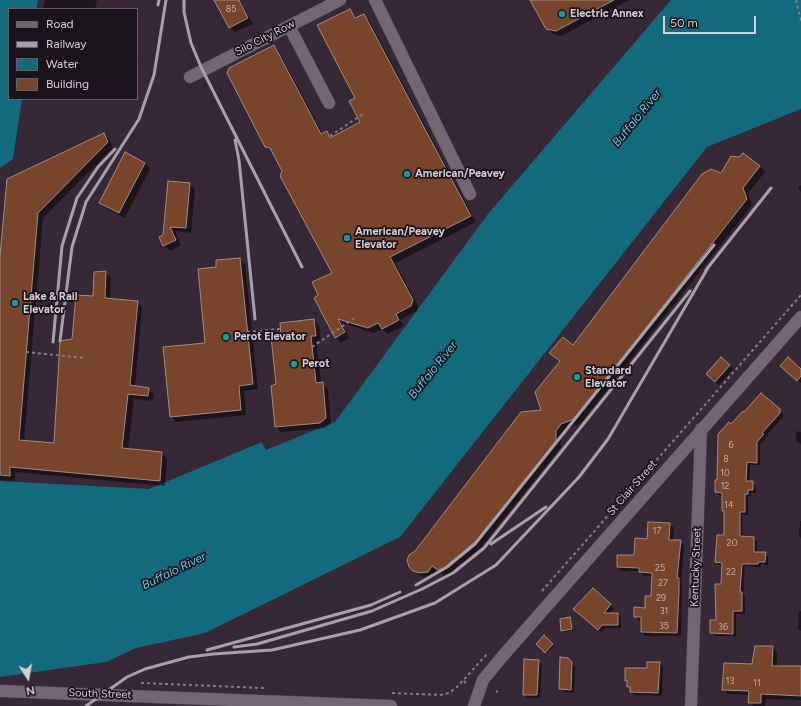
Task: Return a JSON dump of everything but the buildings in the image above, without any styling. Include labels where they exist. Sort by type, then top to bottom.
[{"type":"street","name":"Silo City Row","points":[[190,77],[340,0]]},
{"type":"street","points":[[375,0],[470,194]]},
{"type":"street","points":[[289,26],[329,103]]},
{"type":"street","name":"St Clair Street","points":[[474,706],[483,680],[501,658],[801,317]]},
{"type":"street","name":"Kentucky Street","points":[[691,706],[701,429]]},
{"type":"street","name":"South Street","points":[[0,690],[89,700],[391,706]]},
{"type":"path","points":[[796,0],[801,21]]},
{"type":"path","points":[[330,136],[363,114]]},
{"type":"path","name":"St Clair Street","points":[[542,591],[801,295]]},
{"type":"path","points":[[312,347],[356,317]]},
{"type":"path","points":[[247,332],[280,329]]},
{"type":"path","points":[[26,352],[84,358]]},
{"type":"path","points":[[384,693],[440,695],[453,691],[464,681],[490,651]]},
{"type":"path","points":[[464,681],[467,684]]},
{"type":"path","points":[[154,683],[266,688]]},
{"type":"water","points":[[0,0],[38,0],[37,8],[8,8],[8,100],[22,100],[13,159],[0,168]]},
{"type":"water","name":"Buffalo River","points":[[671,0],[801,0],[801,109],[707,147],[400,537],[205,633],[136,648],[106,662],[0,677],[0,481],[149,489],[262,442],[266,450],[335,422],[488,214]]},
{"type":"railway","points":[[158,5],[159,0]]},
{"type":"railway","points":[[60,341],[72,247],[86,202],[139,119],[154,75],[166,0]]},
{"type":"railway","points":[[184,0],[184,12],[191,43],[201,67],[302,267]]},
{"type":"railway","points":[[235,140],[239,160],[255,319]]},
{"type":"railway","points":[[53,342],[62,246],[77,198],[98,167],[115,149]]},
{"type":"railway","points":[[706,270],[771,188]]},
{"type":"railway","points":[[416,585],[447,567],[475,544],[714,245]]},
{"type":"railway","points":[[86,706],[127,677],[145,669],[189,657],[272,650],[360,630],[435,603],[496,565],[579,477],[608,439],[709,266]]},
{"type":"railway","points":[[234,647],[257,644],[372,611],[422,589],[453,573],[484,548],[690,291]]},
{"type":"railway","points":[[491,544],[546,507]]},
{"type":"railway","points":[[207,650],[371,605],[400,592]]},
{"type":"place","name":"Electric Annex","points":[[562,14]]},
{"type":"place","name":"American/Peavey","points":[[407,174]]},
{"type":"place","name":"American/Peavey Elevator","points":[[347,238]]},
{"type":"place","name":"Lake & Rail Elevator","points":[[15,303]]},
{"type":"place","name":"Perot Elevator","points":[[226,337]]},
{"type":"place","name":"Perot","points":[[294,364]]},
{"type":"place","name":"Standard Elevator","points":[[577,377]]}]
